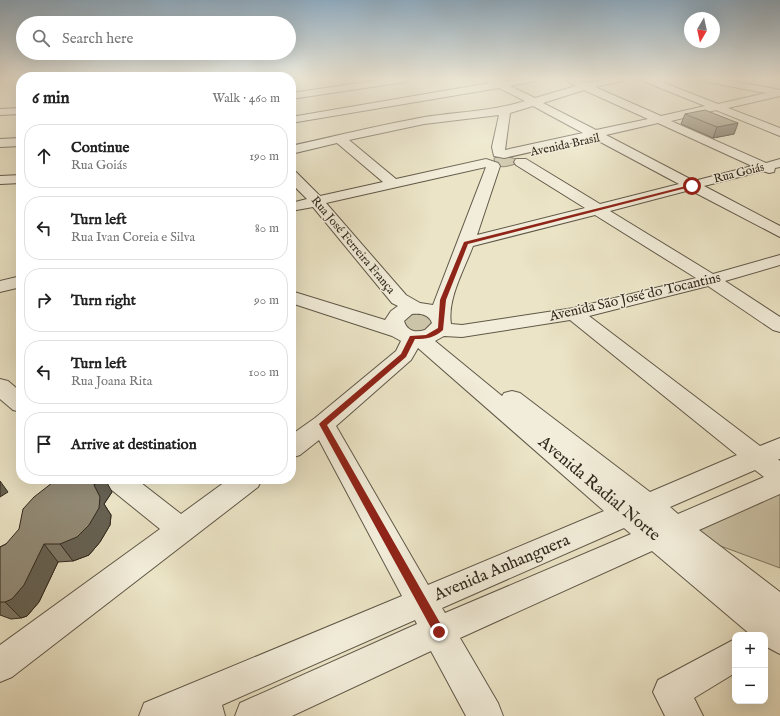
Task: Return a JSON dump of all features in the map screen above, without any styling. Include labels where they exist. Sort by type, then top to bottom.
[{"type":"street","points":[[296,119],[336,112]]},
{"type":"street","points":[[296,149],[405,124],[477,112]]},
{"type":"street","points":[[296,298],[362,321],[417,317],[451,281],[502,161],[498,147],[505,112]]},
{"type":"street","points":[[555,112],[780,232]]},
{"type":"street","points":[[644,112],[780,174]]},
{"type":"street","name":"Avenida Brasil","points":[[296,199],[313,197],[389,180],[502,161],[597,136],[701,112]]},
{"type":"street","points":[[731,112],[780,132]]},
{"type":"street","points":[[340,139],[389,180]]},
{"type":"street","points":[[0,143],[16,142]]},
{"type":"street","points":[[502,161],[598,209],[711,280],[780,326]]},
{"type":"street","name":"Rua Goiás","points":[[466,243],[780,163]]},
{"type":"street","points":[[0,180],[16,179]]},
{"type":"street","name":"Rua José Ferreira França","points":[[296,180],[313,197],[417,317]]},
{"type":"street","name":"Avenida Brasil","points":[[296,205],[313,197]]},
{"type":"street","name":"Avenida São José do Tocantins","points":[[417,317],[462,331],[574,314],[711,280],[780,260]]},
{"type":"street","points":[[0,279],[16,274]]},
{"type":"street","points":[[296,444],[323,424],[404,355],[424,296],[431,294],[451,281]]},
{"type":"street","points":[[0,287],[16,282]]},
{"type":"street","points":[[574,314],[768,453],[780,475]]},
{"type":"street","name":"Avenida Radial Norte","points":[[417,317],[636,509],[774,621]]},
{"type":"street","points":[[0,387],[16,400]]},
{"type":"street","points":[[323,424],[485,716]]},
{"type":"street","name":"Avenida Anhanguera","points":[[157,716],[205,706],[422,602],[768,453]]},
{"type":"street","points":[[253,716],[439,632],[780,482]]},
{"type":"street","points":[[123,484],[181,530]]},
{"type":"street","points":[[0,665],[242,484]]},
{"type":"street","name":"Avenida Radial Norte","points":[[666,533],[720,588],[774,621]]},
{"type":"street","points":[[720,588],[774,621]]},
{"type":"street","points":[[685,716],[670,692],[732,657]]},
{"type":"shaded area","points":[[501,156],[517,160],[516,164],[505,167],[497,166],[494,158]]},
{"type":"shaded area","points":[[415,313],[426,314],[434,323],[425,332],[409,331],[402,324],[404,317]]},
{"type":"shaded area","points":[[780,492],[780,568],[699,538],[696,529]]},
{"type":"building","points":[[711,112],[738,123],[717,127],[685,114]]},
{"type":"building","points":[[51,484],[95,484],[100,497],[99,508],[89,525],[77,537],[60,544],[44,544],[24,585],[12,599],[5,602],[0,602],[0,547],[6,544],[19,529],[23,509],[34,497]]},
{"type":"route","points":[[439,632],[323,424],[404,355],[413,338],[433,335],[441,328],[443,300],[466,243],[692,186]]}]
